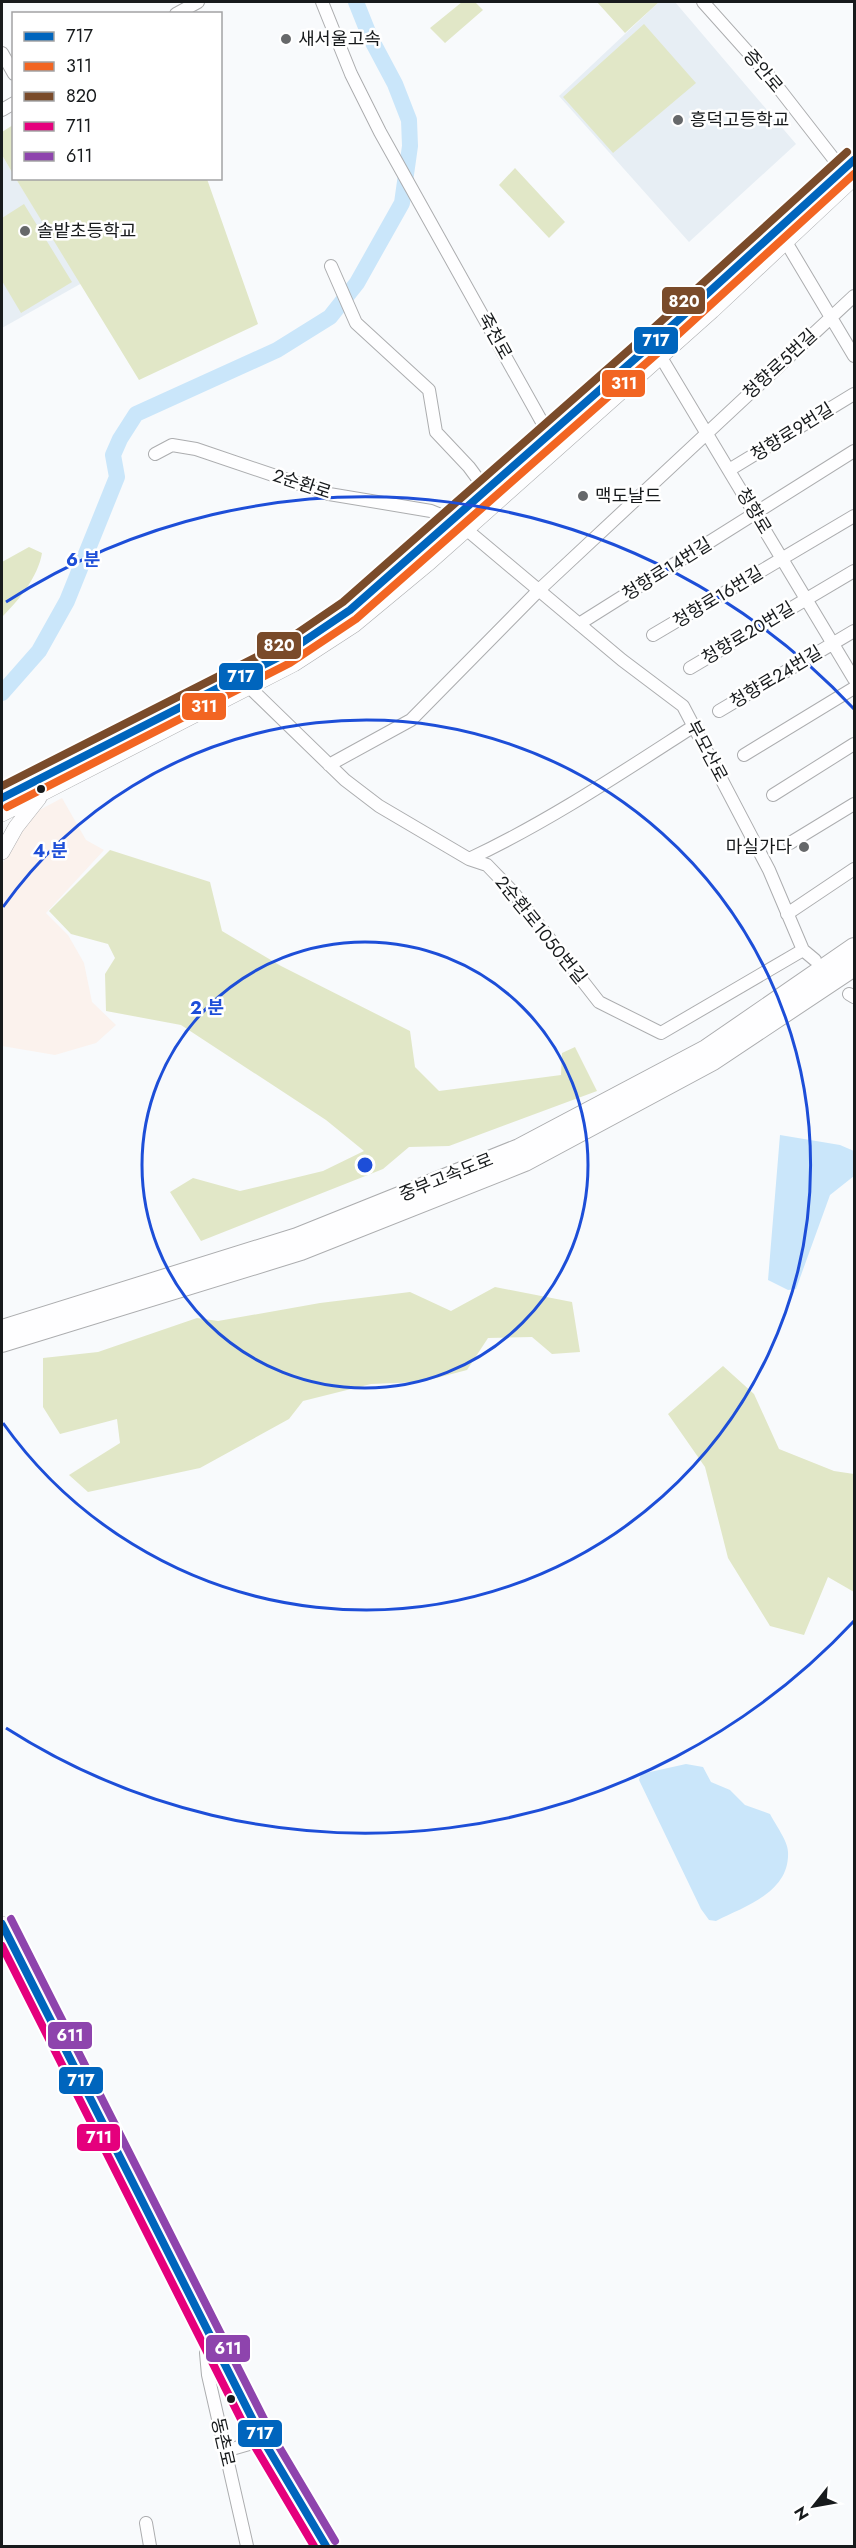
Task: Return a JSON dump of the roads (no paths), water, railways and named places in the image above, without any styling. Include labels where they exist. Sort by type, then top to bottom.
[{"type":"highway","name":"중부고속도로","points":[[2,1329],[297,1237],[519,1148],[706,1049],[855,947]]},
{"type":"highway","name":"중부고속도로","points":[[2,1343],[301,1251],[525,1162],[713,1060],[855,967]]},
{"type":"main road","points":[[2,798],[244,682],[294,664],[354,625],[467,530],[661,356],[786,242],[852,175]]},
{"type":"main road","points":[[2,814],[244,682],[350,610],[653,342],[852,175]]},
{"type":"main road","points":[[2,786],[51,773]]},
{"type":"main road","points":[[2,852],[16,827],[43,793]]},
{"type":"main road","points":[[2,1924],[263,2440],[326,2547]]},
{"type":"street","points":[[180,12],[198,2]]},
{"type":"street","name":"죽천로","points":[[321,2],[351,74],[380,132],[557,449]]},
{"type":"street","name":"증안로","points":[[703,2],[770,77],[852,175]]},
{"type":"street","points":[[2,53],[12,70]]},
{"type":"street","points":[[786,242],[855,356]]},
{"type":"street","points":[[331,266],[356,323],[429,390],[436,432],[469,467],[486,490]]},
{"type":"street","name":"청향로5번길","points":[[540,589],[706,432],[855,296]]},
{"type":"street","name":"청향로","points":[[653,342],[855,679]]},
{"type":"street","name":"청향로9번길","points":[[729,470],[855,394]]},
{"type":"street","name":"2순환로","points":[[155,454],[172,445],[196,449],[329,494],[431,511],[453,520]]},
{"type":"street","name":"청향로14번길","points":[[579,624],[855,451]]},
{"type":"street","name":"청향로16번길","points":[[653,635],[855,516]]},
{"type":"street","name":"부모산로","points":[[467,530],[579,624],[684,706],[769,870],[802,950],[814,960]]},
{"type":"street","name":"청향로20번길","points":[[690,668],[855,571]]},
{"type":"street","points":[[329,765],[411,720],[540,589]]},
{"type":"street","name":"청향로24번길","points":[[719,711],[855,631]]},
{"type":"street","name":"2순환로1050번길","points":[[244,682],[329,765],[378,806],[469,859],[487,865],[513,892],[599,1002],[661,1033],[802,950]]},
{"type":"street","points":[[744,754],[855,688]]},
{"type":"street","points":[[469,859],[503,843],[602,785],[693,726]]},
{"type":"street","points":[[772,795],[855,744]]},
{"type":"street","points":[[790,843],[855,804]]},
{"type":"street","points":[[787,914],[855,869]]},
{"type":"street","name":"동촌로","points":[[212,2338],[206,2359],[247,2547]]},
{"type":"street","points":[[225,2451],[263,2440]]},
{"type":"street","points":[[146,2523],[150,2547]]},
{"type":"water","points":[[780,1135],[840,1145],[854,1151],[854,1176],[830,1195],[796,1289],[788,1290],[768,1280]]},
{"type":"water","points":[[686,1764],[703,1767],[711,1782],[730,1790],[745,1805],[770,1814],[784,1838],[788,1852],[787,1866],[782,1878],[774,1887],[764,1896],[716,1921],[709,1920],[701,1909],[639,1780],[641,1774]]},
{"type":"waterway","points":[[2,693],[39,651],[67,601],[117,477],[113,455],[136,414],[277,350],[330,317],[357,283],[402,203],[410,146],[409,120],[395,84],[370,37],[356,2]]},
{"type":"place","name":"새서울고속","points":[[286,39]]},
{"type":"place","name":"흥덕고등학교","points":[[678,120]]},
{"type":"place","name":"솔밭초등학교","points":[[25,231]]},
{"type":"place","name":"맥도날드","points":[[583,496]]},
{"type":"place","name":"마실가다","points":[[804,847]]}]
